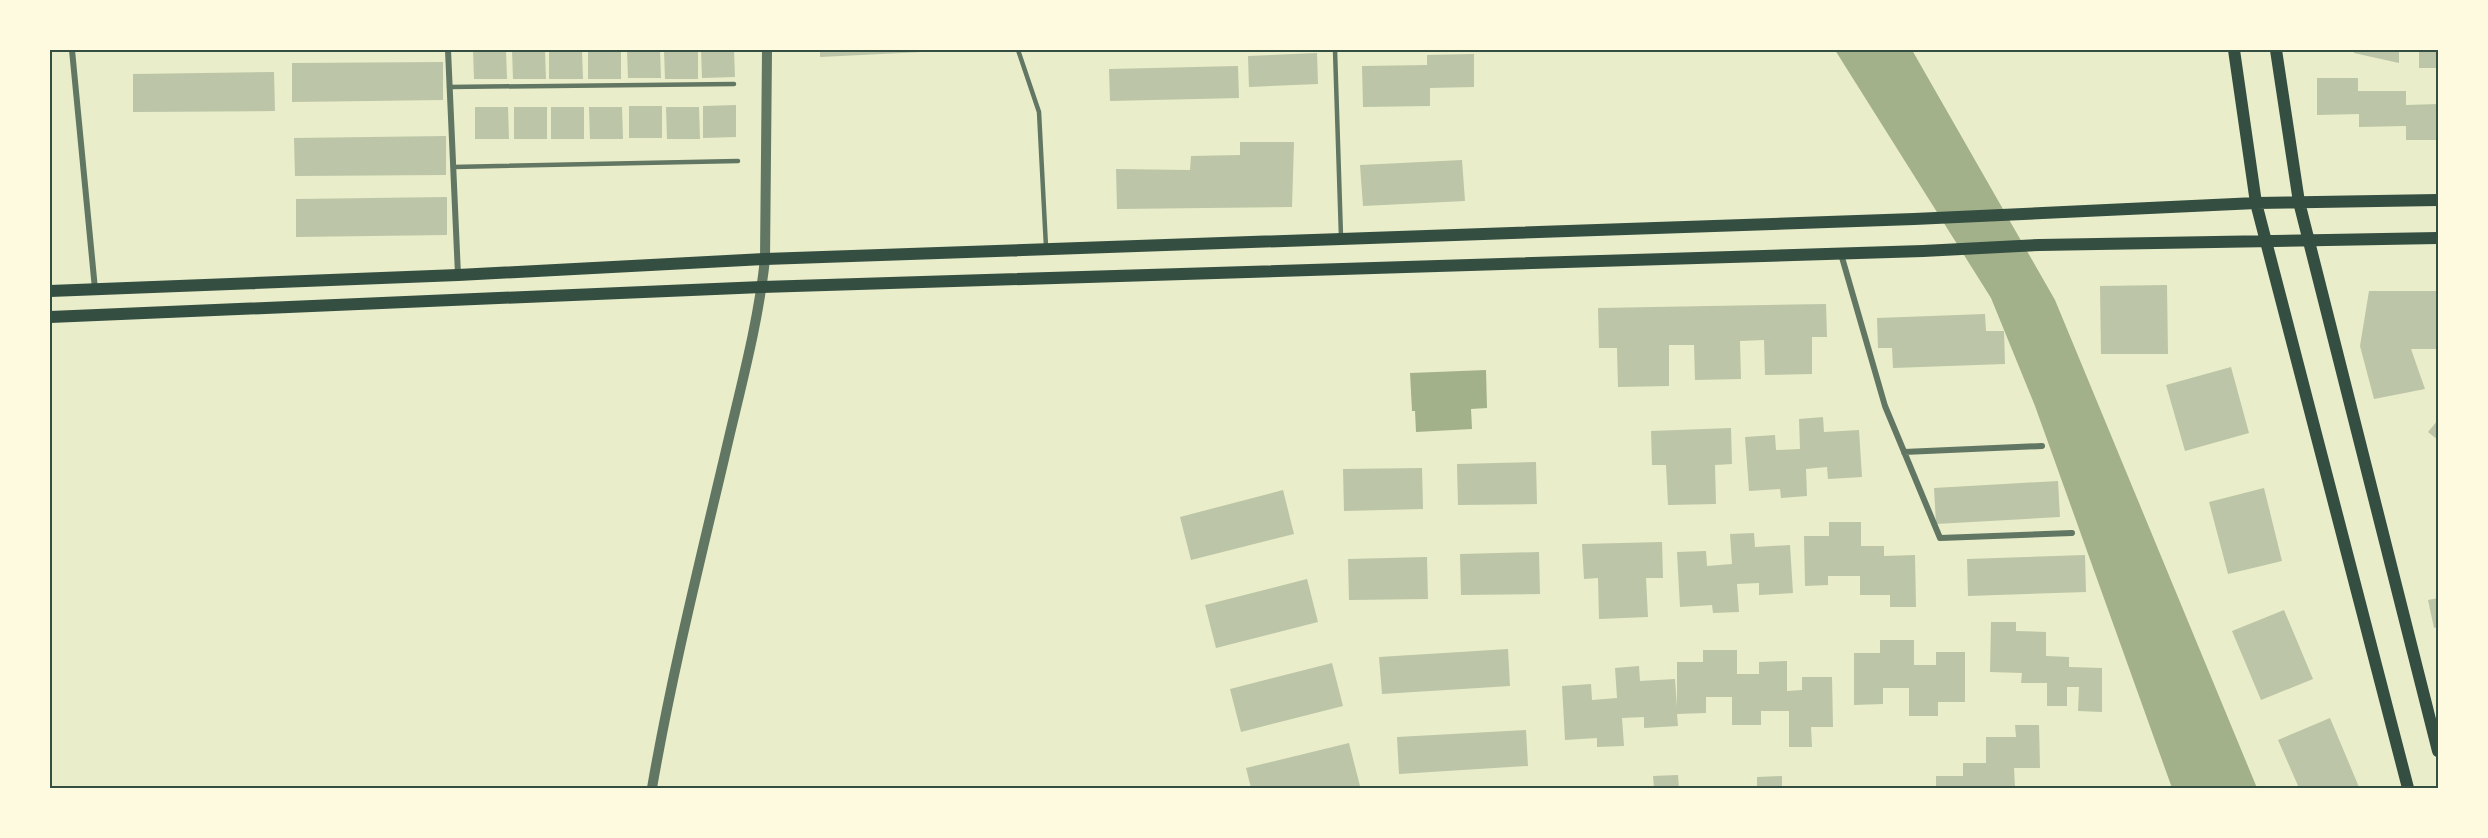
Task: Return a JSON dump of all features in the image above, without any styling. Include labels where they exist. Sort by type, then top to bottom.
[{"type":"main road","points":[[2234,50],[2256,203],[2408,789]]},
{"type":"main road","points":[[2276,50],[2299,202],[2439,751]]},
{"type":"main road","points":[[50,291],[458,275],[765,259],[2024,215],[2256,203],[2439,200]]},
{"type":"main road","points":[[50,316],[762,287],[1840,254],[2039,244],[2439,238]]},
{"type":"street","points":[[72,50],[95,289]]},
{"type":"street","points":[[448,50],[458,275]]},
{"type":"street","points":[[652,789],[667,698],[745,372],[762,287],[765,259],[766,50]]},
{"type":"street","points":[[1840,254],[1885,406],[1940,538],[2072,533]]},
{"type":"street","points":[[1904,452],[2042,446]]},
{"type":"lane","points":[[1018,50],[1039,112],[1046,250]]},
{"type":"lane","points":[[1335,50],[1341,240]]},
{"type":"lane","points":[[449,87],[734,84]]},
{"type":"lane","points":[[453,167],[738,161]]},
{"type":"shaded area","points":[[1835,50],[1912,50],[2055,300],[2257,788],[2172,788],[2035,406],[1991,298]]},
{"type":"shaded area","points":[[1486,370],[1487,408],[1471,409],[1472,429],[1416,432],[1415,411],[1412,411],[1410,373]]},
{"type":"building","points":[[473,50],[506,50],[507,79],[474,79]]},
{"type":"building","points":[[512,50],[545,50],[546,79],[513,79]]},
{"type":"building","points":[[549,50],[582,50],[583,79],[549,79]]},
{"type":"building","points":[[588,50],[621,50],[621,79],[588,79]]},
{"type":"building","points":[[627,50],[660,50],[661,78],[628,78]]},
{"type":"building","points":[[664,50],[698,50],[698,79],[665,79]]},
{"type":"building","points":[[701,50],[734,50],[735,77],[702,78]]},
{"type":"building","points":[[820,50],[943,50],[943,51],[820,57]]},
{"type":"building","points":[[2354,50],[2399,50],[2399,63],[2354,53]]},
{"type":"building","points":[[2419,50],[2438,50],[2438,68],[2419,68]]},
{"type":"building","points":[[1317,53],[1318,84],[1249,87],[1248,56]]},
{"type":"building","points":[[1474,54],[1474,87],[1430,88],[1430,106],[1363,107],[1362,66],[1427,65],[1427,55]]},
{"type":"building","points":[[443,62],[443,100],[292,102],[292,63]]},
{"type":"building","points":[[1238,66],[1239,98],[1110,101],[1109,69]]},
{"type":"building","points":[[274,72],[275,111],[133,112],[133,74]]},
{"type":"building","points":[[2317,78],[2358,78],[2358,91],[2406,91],[2406,105],[2438,104],[2438,140],[2406,140],[2406,126],[2359,127],[2359,114],[2317,115]]},
{"type":"building","points":[[736,105],[736,137],[703,138],[703,106]]},
{"type":"building","points":[[629,106],[662,106],[662,138],[629,138]]},
{"type":"building","points":[[475,107],[508,107],[509,139],[475,139]]},
{"type":"building","points":[[514,107],[547,107],[547,139],[514,139]]},
{"type":"building","points":[[551,107],[584,107],[584,139],[551,139]]},
{"type":"building","points":[[589,107],[622,107],[623,139],[590,139]]},
{"type":"building","points":[[666,107],[699,107],[700,139],[667,139]]},
{"type":"building","points":[[446,136],[446,175],[295,176],[294,138]]},
{"type":"building","points":[[1240,142],[1294,142],[1292,207],[1117,209],[1116,169],[1190,170],[1191,156],[1240,155]]},
{"type":"building","points":[[1462,160],[1465,201],[1363,206],[1360,165]]},
{"type":"building","points":[[447,197],[447,235],[296,237],[296,199]]},
{"type":"building","points":[[2167,285],[2168,354],[2101,354],[2100,286]]},
{"type":"building","points":[[2369,291],[2438,291],[2438,349],[2411,349],[2425,389],[2374,399],[2360,346]]},
{"type":"building","points":[[1826,304],[1827,337],[1812,337],[1812,374],[1765,375],[1764,340],[1740,341],[1741,379],[1695,380],[1694,345],[1669,345],[1669,386],[1618,387],[1617,348],[1599,348],[1598,308]]},
{"type":"building","points":[[1985,314],[1986,331],[2004,331],[2005,364],[1893,368],[1892,348],[1878,348],[1877,318]]},
{"type":"building","points":[[2231,367],[2249,433],[2185,451],[2166,385]]},
{"type":"building","points":[[1823,417],[1824,432],[1859,430],[1862,477],[1828,479],[1827,467],[1806,469],[1807,496],[1781,498],[1780,489],[1749,491],[1745,437],[1775,435],[1776,450],[1800,449],[1799,419]]},
{"type":"building","points":[[2438,420],[2438,440],[2428,432]]},
{"type":"building","points":[[1731,428],[1732,464],[1715,465],[1716,504],[1668,505],[1666,465],[1652,465],[1651,431]]},
{"type":"building","points":[[1536,462],[1537,504],[1458,505],[1457,464]]},
{"type":"building","points":[[1422,468],[1423,509],[1344,511],[1343,469]]},
{"type":"building","points":[[2058,481],[2060,517],[1936,524],[1934,488]]},
{"type":"building","points":[[2264,488],[2282,561],[2228,574],[2209,502]]},
{"type":"building","points":[[1283,490],[1294,534],[1191,560],[1180,517]]},
{"type":"building","points":[[1829,522],[1861,522],[1861,546],[1884,546],[1884,556],[1915,555],[1916,607],[1890,607],[1890,595],[1860,595],[1860,576],[1828,576],[1828,585],[1805,586],[1804,536],[1829,536]]},
{"type":"building","points":[[1754,533],[1755,547],[1790,545],[1793,593],[1759,595],[1759,583],[1737,584],[1739,612],[1713,613],[1712,605],[1680,607],[1677,552],[1706,551],[1707,566],[1732,564],[1730,534]]},
{"type":"building","points":[[1662,542],[1663,578],[1646,578],[1648,617],[1599,619],[1598,578],[1584,579],[1582,544]]},
{"type":"building","points":[[1539,552],[1540,594],[1461,595],[1460,554]]},
{"type":"building","points":[[2085,555],[2086,592],[1968,596],[1967,559]]},
{"type":"building","points":[[1427,557],[1428,599],[1349,600],[1348,559]]},
{"type":"building","points":[[1307,579],[1318,622],[1216,648],[1205,605]]},
{"type":"building","points":[[2438,598],[2438,627],[2434,628],[2428,600]]},
{"type":"building","points":[[2284,610],[2313,679],[2261,700],[2232,631]]},
{"type":"building","points":[[1991,622],[2016,622],[2016,631],[2046,632],[2046,656],[2069,657],[2069,667],[2102,668],[2102,712],[2078,711],[2079,687],[2067,687],[2067,706],[2047,706],[2047,683],[2021,683],[2022,673],[1990,672]]},
{"type":"building","points":[[1880,640],[1914,640],[1914,665],[1936,665],[1936,652],[1965,652],[1965,702],[1938,702],[1938,716],[1909,716],[1909,688],[1883,688],[1883,704],[1854,705],[1854,653],[1880,653]]},
{"type":"building","points":[[1508,649],[1510,686],[1382,694],[1379,657]]},
{"type":"building","points":[[1703,650],[1737,650],[1737,674],[1759,674],[1759,662],[1787,661],[1787,691],[1802,690],[1802,677],[1832,677],[1833,727],[1811,727],[1812,747],[1789,747],[1789,711],[1761,711],[1761,725],[1732,725],[1732,697],[1706,697],[1706,713],[1677,714],[1678,726],[1644,728],[1644,717],[1622,718],[1624,746],[1597,747],[1597,738],[1565,740],[1562,686],[1591,684],[1592,700],[1617,698],[1615,668],[1639,666],[1640,681],[1675,679],[1677,707],[1677,662],[1703,662]]},
{"type":"building","points":[[1332,663],[1343,706],[1241,732],[1230,689]]},
{"type":"building","points":[[2330,718],[2359,787],[2299,788],[2278,740]]},
{"type":"building","points":[[2015,725],[2039,725],[2040,768],[2014,768],[2015,787],[1936,788],[1936,776],[1963,776],[1963,763],[1986,763],[1986,737],[2016,737]]},
{"type":"building","points":[[1526,730],[1528,766],[1399,774],[1397,737]]},
{"type":"building","points":[[1349,743],[1360,786],[1251,788],[1246,768]]},
{"type":"building","points":[[1678,775],[1679,788],[1654,788],[1653,776]]},
{"type":"building","points":[[1782,776],[1782,788],[1757,788],[1757,777]]}]
